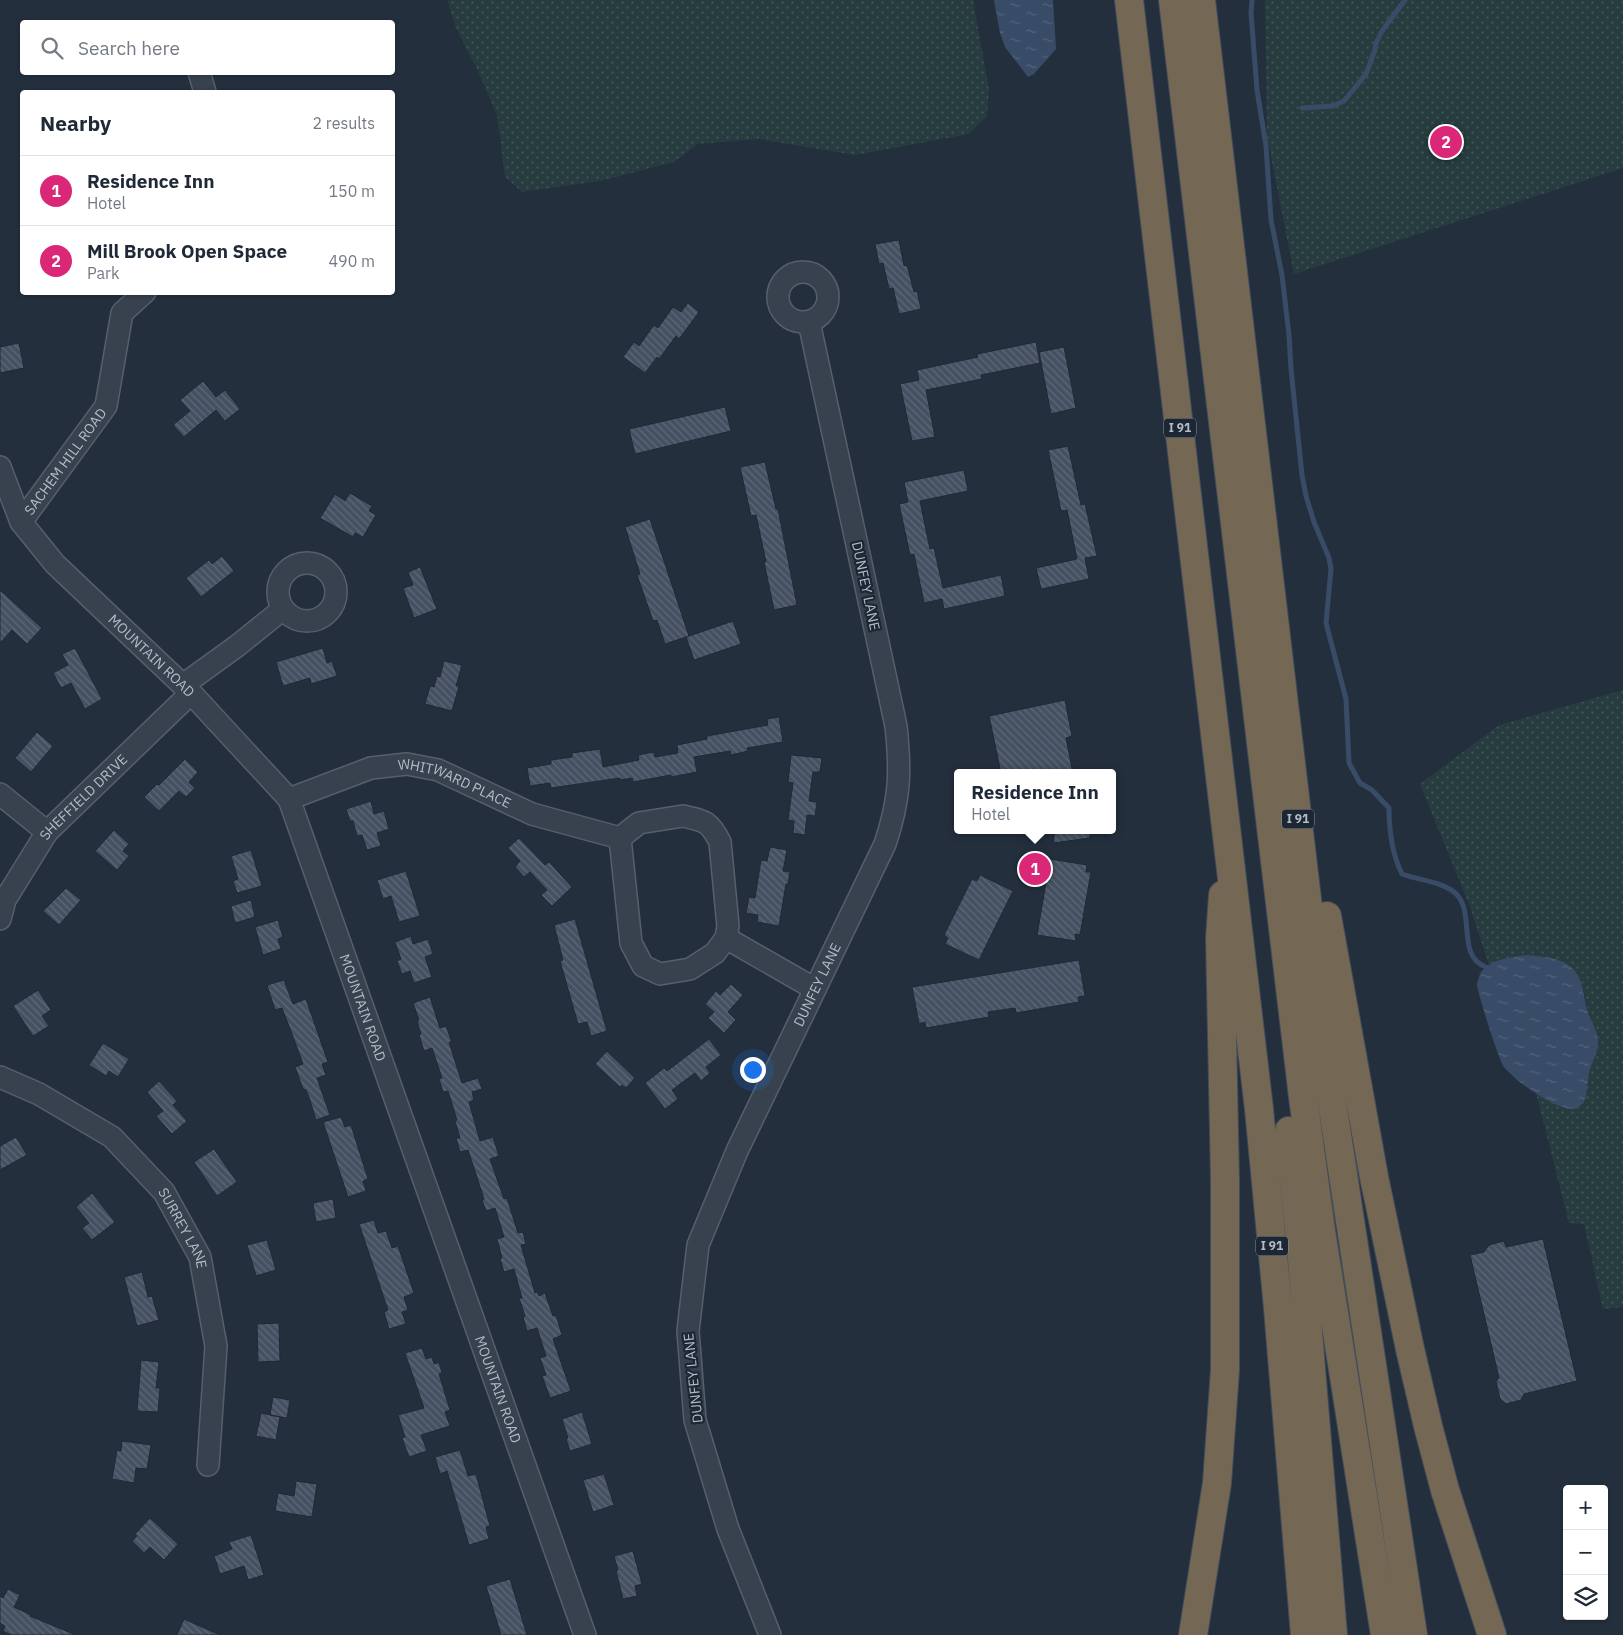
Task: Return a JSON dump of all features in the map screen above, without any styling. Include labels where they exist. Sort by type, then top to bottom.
[{"type":"highway","name":"I 91","points":[[1129,0],[1230,857],[1266,1183],[1305,1635]]},
{"type":"highway","points":[[1157,0],[1280,1049],[1303,1277],[1333,1635]]},
{"type":"highway","points":[[1173,0],[1303,1097],[1385,1635]]},
{"type":"highway","name":"I 91","points":[[1201,0],[1335,1125],[1413,1635]]},
{"type":"highway","points":[[1294,784],[1308,817],[1318,851],[1330,935],[1351,1056],[1385,1233],[1410,1349],[1445,1490],[1492,1635]]},
{"type":"highway","points":[[1193,1635],[1215,1499],[1223,1411],[1226,1264],[1220,927],[1222,902],[1230,857]]},
{"type":"street","points":[[200,75],[204,90]]},
{"type":"street","name":"SACHEM HILL ROAD","points":[[21,522],[106,406],[122,313],[143,295]]},
{"type":"street","name":"DUNFEY LANE","points":[[770,1635],[728,1529],[696,1420],[688,1331],[698,1245],[737,1151],[885,844],[896,806],[900,761],[894,716],[809,322]]},
{"type":"street","name":"MOUNTAIN ROAD","points":[[0,467],[21,522],[55,564],[187,689],[290,799],[586,1635]]},
{"type":"street","name":"SHEFFIELD DRIVE","points":[[0,919],[4,900],[47,832],[187,689],[283,609]]},
{"type":"street","name":"WHITWARD PLACE","points":[[290,799],[371,768],[407,764],[438,770],[532,814],[620,838]]},
{"type":"street","points":[[0,794],[47,832]]},
{"type":"street","points":[[683,816],[704,821],[714,830],[720,842],[728,926],[726,938],[715,953],[690,969],[660,974],[643,966],[631,943],[620,838],[639,823],[683,816]]},
{"type":"street","points":[[726,938],[815,989]]},
{"type":"street","name":"SURREY LANE","points":[[0,1077],[39,1094],[112,1137],[164,1192],[200,1257],[216,1346],[208,1466]]},
{"type":"green space","points":[[447,0],[973,0],[989,89],[987,116],[969,134],[855,155],[758,139],[698,144],[674,162],[600,181],[522,192],[505,177],[497,115],[456,28]]},
{"type":"green space","points":[[1265,0],[1623,0],[1623,168],[1294,274],[1267,136]]},
{"type":"green space","points":[[1623,690],[1623,1307],[1603,1309],[1584,1224],[1569,1223],[1536,1093],[1545,1098],[1585,1099],[1589,1072],[1595,1058],[1596,1031],[1589,1014],[1583,988],[1513,957],[1489,965],[1470,907],[1420,784],[1499,725]]},
{"type":"water","points":[[994,0],[1053,0],[1056,49],[1034,74],[1028,77],[1005,47],[1000,33]]},
{"type":"water","points":[[1528,955],[1561,961],[1575,971],[1581,982],[1598,1044],[1589,1073],[1585,1099],[1581,1105],[1574,1109],[1557,1105],[1547,1100],[1526,1087],[1509,1073],[1501,1062],[1485,1013],[1477,985],[1480,974],[1495,962]]},
{"type":"building","points":[[899,240],[904,266],[907,265],[914,292],[917,291],[921,309],[899,314],[893,288],[889,289],[883,263],[879,264],[875,244]]},
{"type":"building","points":[[688,303],[699,312],[679,339],[676,336],[659,359],[657,357],[645,373],[623,357],[634,342],[639,346],[654,325],[658,328],[673,307],[681,312]]},
{"type":"building","points":[[1036,342],[1040,363],[981,375],[982,379],[926,390],[935,437],[912,441],[900,384],[919,380],[917,370],[978,357],[977,354]]},
{"type":"building","points":[[19,343],[24,368],[0,373],[0,347]]},
{"type":"building","points":[[1064,347],[1076,408],[1051,414],[1039,352]]},
{"type":"building","points":[[203,381],[216,397],[225,390],[240,409],[225,421],[216,410],[184,437],[173,425],[190,411],[180,400]]},
{"type":"building","points":[[725,407],[731,431],[635,454],[629,429]]},
{"type":"building","points":[[1068,446],[1081,505],[1085,504],[1097,556],[1085,558],[1089,579],[1041,589],[1036,568],[1077,559],[1067,510],[1061,511],[1048,450]]},
{"type":"building","points":[[765,462],[776,509],[778,509],[797,605],[774,610],[756,515],[751,516],[740,467]]},
{"type":"building","points":[[964,470],[968,491],[920,501],[930,549],[934,548],[943,588],[1001,575],[1005,596],[944,609],[942,599],[924,603],[914,554],[910,555],[899,504],[908,502],[904,482]]},
{"type":"building","points":[[350,493],[372,506],[369,511],[376,515],[363,537],[355,533],[353,537],[320,518],[335,494],[345,501]]},
{"type":"building","points":[[650,519],[689,636],[665,644],[657,620],[653,621],[637,575],[640,574],[625,527]]},
{"type":"building","points":[[222,556],[234,571],[201,597],[186,578],[209,560],[212,564]]},
{"type":"building","points":[[420,567],[437,609],[414,618],[403,588],[413,585],[408,572]]},
{"type":"building","points":[[0,590],[42,628],[27,644],[12,630],[0,643]]},
{"type":"building","points":[[733,621],[741,644],[694,660],[686,637]]},
{"type":"building","points":[[75,648],[102,699],[85,709],[71,683],[61,688],[53,673],[68,665],[62,654]]},
{"type":"building","points":[[323,648],[327,663],[332,661],[337,676],[311,684],[310,678],[283,686],[276,662]]},
{"type":"building","points":[[444,661],[462,665],[456,686],[459,686],[452,711],[425,704],[430,686],[434,687],[437,676],[440,677]]},
{"type":"building","points":[[1065,700],[1072,736],[1066,738],[1072,769],[1000,769],[989,716]]},
{"type":"building","points":[[779,717],[783,742],[747,748],[748,751],[731,755],[730,751],[694,757],[697,772],[633,782],[632,778],[621,780],[620,778],[551,788],[550,783],[530,786],[527,768],[551,764],[551,760],[572,757],[572,753],[600,749],[603,767],[639,760],[638,755],[654,752],[655,757],[678,753],[677,745],[707,739],[707,736],[768,725],[767,719]]},
{"type":"building","points":[[37,732],[53,746],[31,772],[15,758]]},
{"type":"building","points":[[791,755],[822,758],[820,772],[813,772],[809,801],[817,802],[815,816],[807,815],[805,835],[793,833],[794,821],[788,820],[793,783],[788,782]]},
{"type":"building","points":[[185,759],[198,772],[189,782],[195,788],[186,797],[179,791],[159,811],[144,797]]},
{"type":"building","points":[[371,801],[374,814],[384,811],[389,829],[377,833],[381,846],[367,850],[362,835],[357,836],[353,821],[350,821],[346,809]]},
{"type":"building","points":[[114,830],[129,844],[123,851],[129,856],[117,870],[95,851]]},
{"type":"building","points":[[1054,834],[1090,834],[1090,838],[1053,843]]},
{"type":"building","points":[[519,838],[545,865],[549,862],[572,887],[552,906],[541,895],[547,890],[530,872],[524,877],[515,867],[520,861],[508,848]]},
{"type":"building","points":[[770,847],[787,850],[783,871],[790,872],[788,884],[786,884],[779,926],[757,922],[758,915],[746,913],[749,897],[755,898],[761,860],[767,861]]},
{"type":"building","points":[[251,850],[262,886],[237,893],[233,881],[238,879],[231,856]]},
{"type":"building","points":[[1050,859],[1087,865],[1086,872],[1091,872],[1080,935],[1075,934],[1076,941],[1037,935]]},
{"type":"building","points":[[406,871],[420,916],[399,922],[391,896],[383,899],[377,880]]},
{"type":"building","points":[[980,875],[1013,891],[979,960],[945,944],[948,938],[944,935],[972,879],[977,881]]},
{"type":"building","points":[[66,888],[81,900],[59,925],[43,911]]},
{"type":"building","points":[[251,900],[255,917],[235,923],[231,906]]},
{"type":"building","points":[[575,919],[607,1031],[591,1036],[587,1022],[578,1024],[560,961],[563,960],[554,925]]},
{"type":"building","points":[[278,920],[283,937],[278,939],[281,949],[263,955],[255,927]]},
{"type":"building","points":[[411,936],[413,944],[428,939],[433,954],[425,957],[432,977],[414,983],[410,971],[402,974],[397,961],[401,959],[395,942]]},
{"type":"building","points":[[1079,960],[1085,996],[1078,997],[1079,1002],[1016,1013],[1015,1008],[988,1012],[989,1017],[926,1028],[925,1022],[919,1024],[912,987]]},
{"type":"building","points":[[284,980],[293,1004],[306,999],[328,1062],[322,1064],[326,1075],[317,1078],[330,1115],[316,1120],[309,1097],[306,1090],[303,1089],[295,1067],[303,1064],[282,1008],[275,1010],[267,985]]},
{"type":"building","points":[[731,984],[743,995],[728,1012],[736,1020],[724,1033],[708,1018],[714,1012],[705,1004],[716,991],[720,995]]},
{"type":"building","points":[[38,990],[51,1010],[42,1016],[49,1026],[33,1036],[13,1006]]},
{"type":"building","points":[[430,997],[440,1028],[446,1026],[452,1042],[449,1042],[462,1083],[478,1078],[482,1089],[472,1092],[474,1100],[469,1102],[480,1141],[493,1137],[499,1156],[490,1159],[504,1199],[507,1198],[518,1233],[523,1232],[526,1244],[521,1245],[535,1293],[537,1292],[539,1296],[545,1293],[553,1316],[556,1315],[562,1335],[553,1339],[571,1391],[550,1398],[542,1376],[546,1375],[540,1358],[546,1356],[537,1328],[527,1331],[523,1317],[525,1316],[519,1298],[522,1298],[514,1269],[504,1272],[500,1259],[502,1258],[497,1239],[504,1237],[495,1208],[486,1211],[468,1150],[460,1152],[456,1138],[460,1138],[455,1121],[457,1120],[448,1091],[443,1092],[439,1079],[442,1078],[432,1048],[424,1051],[419,1035],[421,1034],[417,1021],[419,1020],[413,1003]]},
{"type":"building","points":[[709,1039],[721,1055],[706,1067],[710,1073],[701,1081],[695,1073],[672,1090],[678,1099],[665,1109],[645,1083],[664,1068],[667,1071]]},
{"type":"building","points":[[103,1043],[129,1059],[118,1077],[109,1071],[106,1076],[89,1065]]},
{"type":"building","points":[[607,1051],[635,1078],[626,1088],[622,1085],[620,1087],[595,1064]]},
{"type":"building","points":[[159,1081],[177,1101],[173,1105],[187,1121],[172,1134],[156,1116],[163,1111],[147,1092]]},
{"type":"building","points":[[341,1117],[345,1127],[351,1125],[368,1179],[363,1181],[366,1191],[348,1197],[323,1122]]},
{"type":"building","points":[[16,1137],[27,1155],[0,1170],[0,1146]]},
{"type":"building","points":[[214,1149],[237,1182],[217,1196],[194,1162]]},
{"type":"building","points":[[92,1193],[115,1222],[92,1240],[82,1228],[89,1223],[76,1207]]},
{"type":"building","points":[[333,1199],[336,1218],[316,1222],[313,1203]]},
{"type":"building","points":[[374,1220],[378,1233],[386,1231],[392,1248],[398,1246],[414,1293],[404,1297],[408,1310],[402,1312],[406,1324],[389,1329],[384,1312],[388,1310],[359,1224]]},
{"type":"building","points":[[1543,1239],[1577,1381],[1524,1394],[1521,1400],[1506,1404],[1500,1399],[1496,1381],[1499,1378],[1470,1255],[1484,1252],[1489,1245],[1504,1241],[1506,1247]]},
{"type":"building","points":[[267,1240],[276,1270],[256,1276],[247,1245]]},
{"type":"building","points":[[142,1272],[148,1297],[152,1296],[159,1320],[137,1326],[124,1277]]},
{"type":"building","points":[[279,1323],[280,1361],[258,1362],[257,1324]]},
{"type":"building","points":[[422,1348],[426,1359],[432,1357],[434,1364],[439,1362],[442,1373],[439,1374],[450,1410],[445,1412],[450,1426],[421,1435],[427,1451],[409,1457],[402,1438],[405,1437],[398,1415],[424,1408],[405,1353]]},
{"type":"building","points":[[141,1360],[159,1362],[156,1388],[160,1388],[158,1412],[137,1411]]},
{"type":"building","points":[[273,1397],[290,1400],[287,1418],[270,1415]]},
{"type":"building","points":[[582,1412],[592,1444],[570,1451],[562,1419]]},
{"type":"building","points":[[261,1413],[280,1417],[276,1440],[256,1436]]},
{"type":"building","points":[[122,1441],[151,1445],[147,1469],[136,1468],[134,1483],[112,1479],[117,1450],[121,1451]]},
{"type":"building","points":[[460,1450],[468,1476],[476,1474],[490,1526],[486,1527],[489,1539],[469,1545],[447,1471],[440,1474],[435,1457]]},
{"type":"building","points":[[604,1474],[614,1505],[593,1512],[583,1480]]},
{"type":"building","points":[[296,1481],[317,1484],[312,1517],[275,1511],[278,1493],[294,1496]]},
{"type":"building","points":[[150,1518],[178,1544],[164,1560],[150,1547],[144,1553],[132,1541],[137,1536],[135,1534]]},
{"type":"building","points":[[251,1535],[264,1575],[248,1580],[244,1566],[220,1574],[214,1556],[232,1549],[229,1542]]},
{"type":"building","points":[[633,1551],[642,1584],[635,1586],[637,1596],[623,1599],[614,1556]]},
{"type":"building","points":[[510,1579],[527,1635],[501,1635],[486,1586]]},
{"type":"building","points":[[8,1589],[20,1595],[14,1607],[30,1616],[76,1635],[11,1635],[3,1631],[5,1626],[0,1623],[0,1596],[3,1598]]},
{"type":"building","points":[[184,1619],[220,1635],[177,1635]]},
{"type":"waterway","points":[[1252,0],[1251,13],[1257,90],[1266,146],[1271,220],[1282,275],[1302,475],[1314,522],[1329,558],[1331,569],[1326,623],[1346,699],[1349,763],[1360,783],[1372,790],[1389,808],[1392,842],[1402,874],[1435,883],[1454,892],[1461,900],[1464,910],[1471,953],[1477,961],[1486,967]]},
{"type":"waterway","points":[[1302,108],[1333,106],[1344,101],[1366,74],[1382,31],[1405,0]]},
{"type":"place","name":"Mill Brook Open Space","points":[[1446,142]]},
{"type":"place","name":"Residence Inn","points":[[1035,869]]}]
